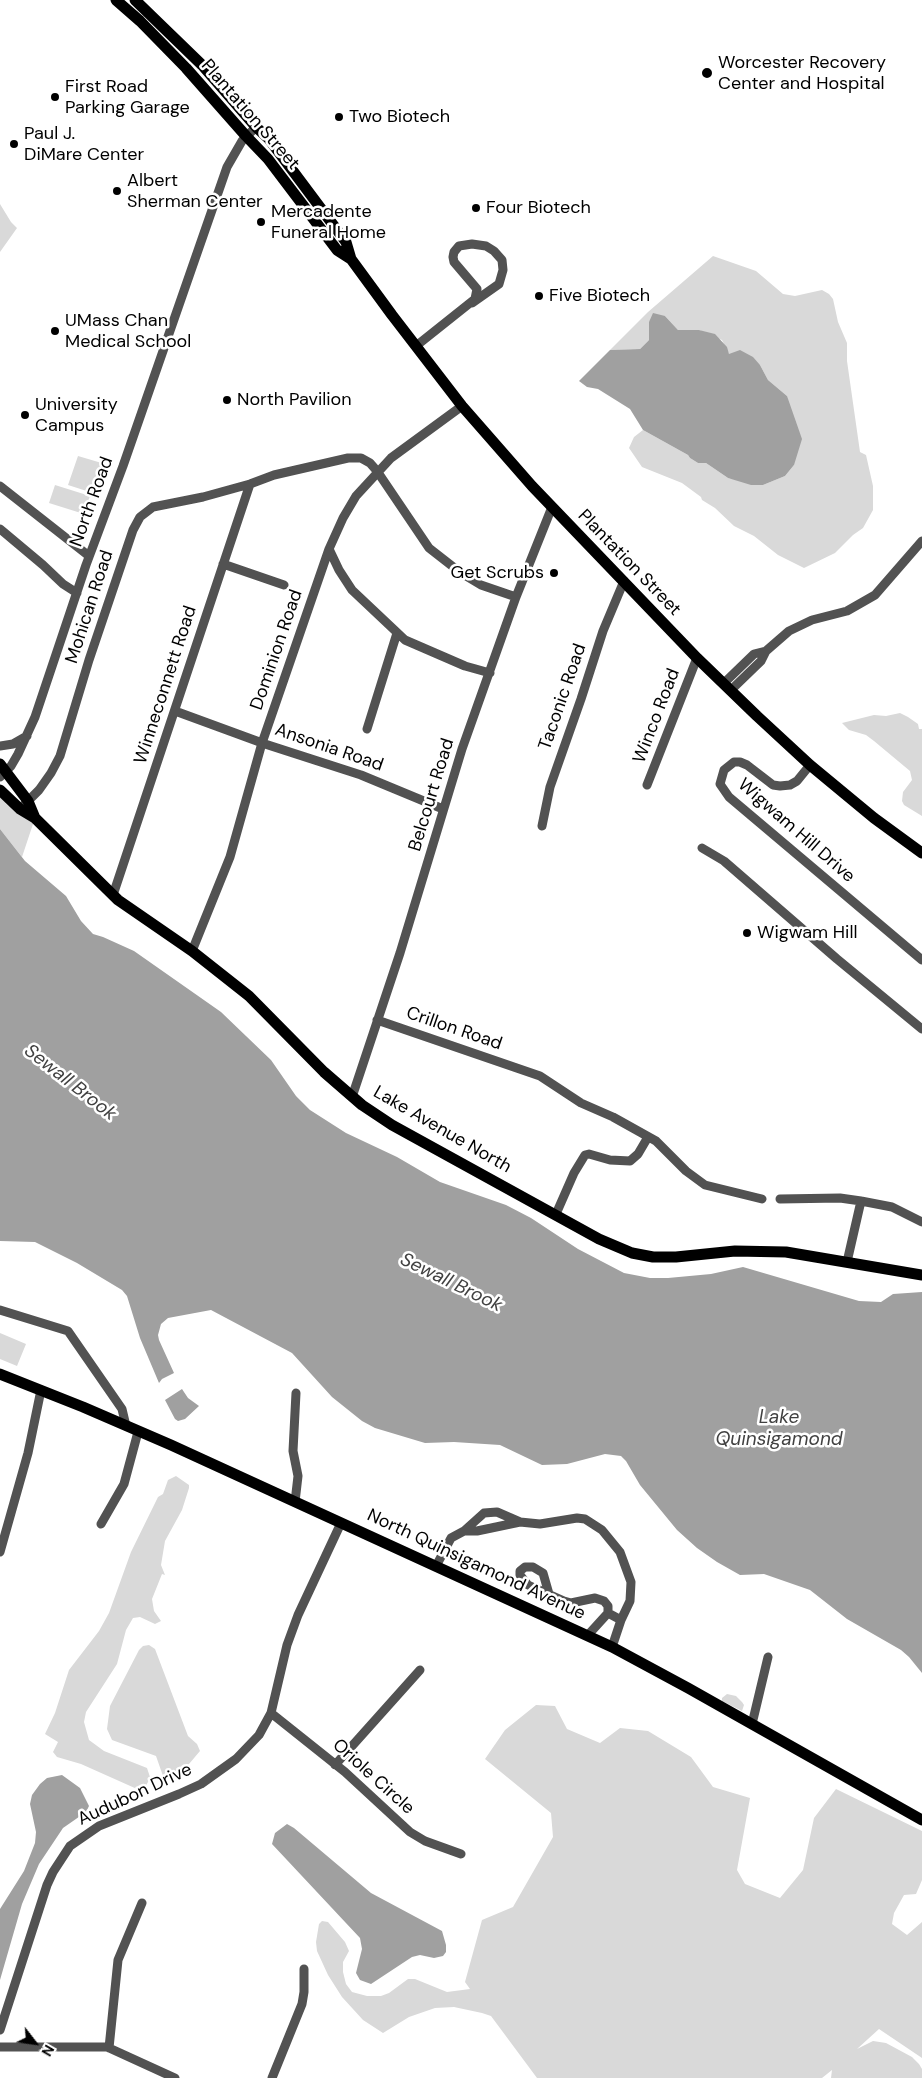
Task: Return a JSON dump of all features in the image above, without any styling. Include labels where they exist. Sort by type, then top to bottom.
[{"type":"main road","name":"Plantation Street","points":[[116,0],[179,60],[268,159],[337,250],[351,258]]},
{"type":"main road","name":"Plantation Street","points":[[135,0],[202,64],[256,127],[269,139],[346,242],[351,258],[462,406],[552,507],[697,658],[810,765],[880,823],[922,853]]},
{"type":"main road","name":"Lake Avenue North","points":[[2,771],[24,805],[35,818],[113,895],[135,913],[192,951],[249,996],[324,1072],[352,1096],[392,1125],[610,1244],[642,1255],[663,1258],[718,1252],[761,1251],[799,1253],[922,1275]]},
{"type":"main road","name":"Lake Avenue North","points":[[0,790],[24,805]]},
{"type":"main road","name":"North Quinsigamond Avenue","points":[[0,1374],[126,1426],[588,1635],[752,1724],[922,1820]]},
{"type":"street","name":"North Road","points":[[2,771],[18,754],[27,735],[227,167],[246,136],[256,127]]},
{"type":"street","points":[[416,346],[499,284],[503,270],[502,260],[494,251],[486,246],[472,244],[459,246],[455,250],[453,257],[454,262],[477,289],[472,303]]},
{"type":"street","name":"Dominion Road","points":[[192,951],[230,857],[262,742],[330,549],[351,504],[377,471],[404,447],[462,406]]},
{"type":"street","name":"Mohican Road","points":[[24,805],[51,773],[60,756],[107,604],[137,521],[153,507],[203,497],[274,475],[348,458],[361,458],[370,463],[377,471]]},
{"type":"street","points":[[377,471],[429,548],[480,585],[516,597]]},
{"type":"street","name":"Winneconnett Road","points":[[113,895],[250,484]]},
{"type":"street","points":[[0,486],[89,556]]},
{"type":"street","name":"Belcourt Road","points":[[352,1096],[400,953],[443,809],[516,597],[552,507]]},
{"type":"street","points":[[0,529],[43,564],[63,584],[77,593]]},
{"type":"street","points":[[728,686],[761,661],[766,651],[782,636],[796,627],[847,611],[882,590],[905,559],[922,541]]},
{"type":"street","points":[[330,549],[339,570],[352,590],[397,633],[415,646],[490,673]]},
{"type":"street","points":[[223,564],[284,585]]},
{"type":"street","name":"Taconic Road","points":[[542,826],[550,787],[603,631],[624,581]]},
{"type":"street","points":[[367,729],[397,633]]},
{"type":"street","name":"Winco Road","points":[[647,786],[697,658]]},
{"type":"street","name":"Ansonia Road","points":[[175,711],[361,775],[443,809]]},
{"type":"street","points":[[0,746],[13,744],[27,735]]},
{"type":"street","name":"Wigwam Hill Drive","points":[[810,765],[797,781],[790,785],[780,786],[773,785],[747,765],[736,761],[726,767],[720,784],[729,797],[922,960]]},
{"type":"street","points":[[702,848],[724,861],[922,1029]]},
{"type":"street","name":"Crillon Road","points":[[377,1020],[521,1069],[547,1080],[581,1103],[613,1116],[661,1145],[686,1171],[705,1185],[762,1199]]},
{"type":"street","points":[[556,1214],[574,1174],[586,1155],[589,1154],[610,1160],[630,1161],[638,1154],[648,1137]]},
{"type":"street","points":[[780,1199],[840,1198],[861,1201],[892,1207],[922,1222]]},
{"type":"street","points":[[847,1262],[861,1201]]},
{"type":"street","points":[[0,1310],[68,1331],[122,1409],[126,1426]]},
{"type":"street","points":[[0,1552],[28,1453],[41,1390]]},
{"type":"street","points":[[295,1502],[298,1476],[293,1451],[296,1393]]},
{"type":"street","points":[[101,1524],[124,1484],[138,1432]]},
{"type":"street","points":[[464,1531],[482,1514],[488,1512],[505,1514],[520,1522]]},
{"type":"street","points":[[436,1566],[454,1534],[520,1522],[540,1524],[577,1518],[585,1519],[602,1530],[620,1552],[631,1582],[630,1601],[620,1620],[612,1647]]},
{"type":"street","name":"Audubon Drive","points":[[0,2030],[47,1885],[63,1854],[76,1840],[99,1826],[201,1784],[244,1752],[259,1735],[271,1713],[292,1631],[341,1523]]},
{"type":"street","points":[[549,1594],[571,1603],[598,1598],[607,1604],[608,1613],[588,1635]]},
{"type":"street","points":[[608,1613],[620,1620]]},
{"type":"street","points":[[752,1724],[768,1657]]},
{"type":"street","points":[[335,1765],[420,1670]]},
{"type":"street","name":"Oriole Circle","points":[[271,1713],[335,1765],[410,1832],[424,1841],[460,1854]]},
{"type":"street","points":[[109,2048],[118,1960],[142,1903]]},
{"type":"street","points":[[272,2078],[302,2004],[304,1969]]},
{"type":"street","points":[[0,2047],[109,2048],[175,2078]]},
{"type":"shaded area","points":[[0,204],[17,228],[0,252]]},
{"type":"shaded area","points":[[713,256],[756,271],[783,294],[795,296],[822,290],[829,294],[833,299],[838,322],[847,343],[847,361],[860,452],[866,455],[873,486],[873,510],[863,528],[835,553],[804,568],[778,555],[754,536],[734,526],[715,508],[682,483],[642,467],[629,448],[634,437],[643,430],[688,455],[698,463],[706,463],[728,478],[763,485],[785,476],[794,465],[787,396],[768,380],[760,365],[729,354],[722,340],[699,330],[678,330],[665,316],[649,322],[649,340],[640,349],[610,350],[648,312]]},
{"type":"shaded area","points":[[78,456],[105,464],[96,494],[68,485]]},
{"type":"shaded area","points":[[55,485],[90,496],[84,514],[49,503]]},
{"type":"shaded area","points":[[900,713],[918,724],[919,729],[922,729],[922,816],[904,805],[902,801],[903,792],[912,780],[910,771],[866,735],[849,730],[842,723],[874,715],[886,716]]},
{"type":"shaded area","points":[[0,790],[35,818],[22,857],[0,829]]},
{"type":"shaded area","points":[[0,1333],[26,1344],[17,1366],[0,1359]]},
{"type":"shaded area","points":[[176,1476],[189,1485],[189,1488],[182,1510],[165,1541],[161,1565],[165,1575],[162,1574],[152,1599],[154,1611],[161,1621],[155,1624],[140,1617],[133,1618],[126,1630],[117,1664],[86,1712],[84,1722],[89,1740],[104,1751],[147,1768],[150,1777],[148,1782],[144,1789],[137,1789],[81,1764],[57,1757],[53,1752],[58,1742],[45,1734],[55,1713],[69,1670],[99,1631],[109,1613],[131,1552],[158,1497],[163,1494],[168,1480]]},
{"type":"shaded area","points":[[149,1645],[155,1649],[188,1736],[197,1744],[200,1751],[178,1777],[168,1779],[163,1776],[156,1756],[112,1740],[107,1729],[110,1706],[139,1650],[143,1646]]},
{"type":"shaded area","points":[[727,1694],[736,1696],[742,1702],[744,1705],[742,1711],[722,1701],[722,1698]]},
{"type":"shaded area","points":[[536,1705],[555,1706],[567,1729],[600,1743],[620,1728],[648,1731],[691,1757],[713,1787],[750,1798],[737,1870],[745,1884],[780,1898],[803,1870],[814,1818],[836,1789],[922,1831],[922,1880],[916,1894],[904,1895],[894,1913],[892,1924],[907,1935],[922,1922],[922,2058],[879,2029],[857,2049],[873,2041],[886,2043],[912,2057],[922,2069],[922,2078],[831,2078],[832,2070],[822,2078],[537,2078],[491,2016],[482,2013],[454,2007],[435,2008],[409,2017],[383,2033],[363,2020],[342,1997],[328,1975],[317,1951],[316,1942],[319,1924],[322,1921],[328,1922],[345,1942],[349,1951],[343,1962],[343,1972],[346,1984],[352,1992],[367,1996],[381,1996],[389,1993],[408,1979],[415,1979],[447,1992],[470,1989],[465,1982],[482,1920],[513,1907],[553,1837],[551,1813],[485,1759],[505,1730]]},
{"type":"water","points":[[653,313],[665,316],[678,330],[699,330],[715,334],[727,347],[729,354],[740,350],[753,357],[768,380],[787,396],[802,439],[794,465],[785,476],[763,485],[751,485],[728,478],[706,463],[698,463],[688,455],[643,430],[630,409],[598,389],[587,387],[579,381],[610,350],[640,349],[649,340],[649,322]]},
{"type":"water","name":"Lake Quinsigamond","points":[[0,829],[25,861],[66,896],[81,921],[93,934],[134,951],[221,1012],[271,1060],[296,1096],[310,1110],[346,1133],[397,1157],[440,1182],[506,1205],[531,1218],[578,1249],[624,1273],[650,1278],[668,1278],[711,1274],[743,1267],[859,1301],[881,1302],[893,1294],[922,1292],[922,1673],[901,1650],[847,1619],[810,1590],[764,1574],[740,1575],[697,1548],[677,1530],[640,1485],[621,1456],[605,1454],[567,1464],[542,1465],[500,1445],[454,1442],[425,1443],[375,1428],[362,1421],[332,1397],[292,1353],[211,1310],[168,1318],[161,1324],[158,1335],[159,1340],[174,1373],[162,1379],[159,1383],[140,1338],[127,1296],[122,1290],[77,1263],[35,1242],[0,1241]]},
{"type":"water","points":[[182,1389],[188,1398],[199,1406],[185,1419],[178,1421],[165,1400]]},
{"type":"water","points":[[62,1775],[80,1788],[89,1806],[86,1812],[63,1828],[39,1864],[22,1904],[0,1980],[0,1909],[24,1871],[35,1843],[36,1832],[30,1804],[32,1795],[47,1778]]},
{"type":"water","points":[[287,1824],[371,1893],[442,1931],[446,1945],[446,1952],[443,1956],[434,1958],[420,1955],[412,1957],[371,1984],[360,1980],[356,1973],[362,1949],[360,1938],[272,1844],[275,1833]]},
{"type":"place","name":"Worcester Recovery Center and Hospital","points":[[707,73]]},
{"type":"place","name":"First Road Parking Garage","points":[[55,97]]},
{"type":"place","name":"Two Biotech","points":[[339,117]]},
{"type":"place","name":"Paul J. DiMare Center","points":[[14,144]]},
{"type":"place","name":"Albert Sherman Center","points":[[117,191]]},
{"type":"place","name":"Four Biotech","points":[[476,208]]},
{"type":"place","name":"Mercadente Funeral Home","points":[[261,222]]},
{"type":"place","name":"Five Biotech","points":[[539,296]]},
{"type":"place","name":"UMass Chan Medical School","points":[[55,331]]},
{"type":"place","name":"North Pavilion","points":[[227,400]]},
{"type":"place","name":"University Campus","points":[[25,415]]},
{"type":"place","name":"Get Scrubs","points":[[554,573]]},
{"type":"place","name":"Wigwam Hill","points":[[747,933]]},
{"type":"water label","name":"Sewall Brook","points":[[70,1083]]},
{"type":"water label","name":"Sewall Brook","points":[[451,1283]]}]
